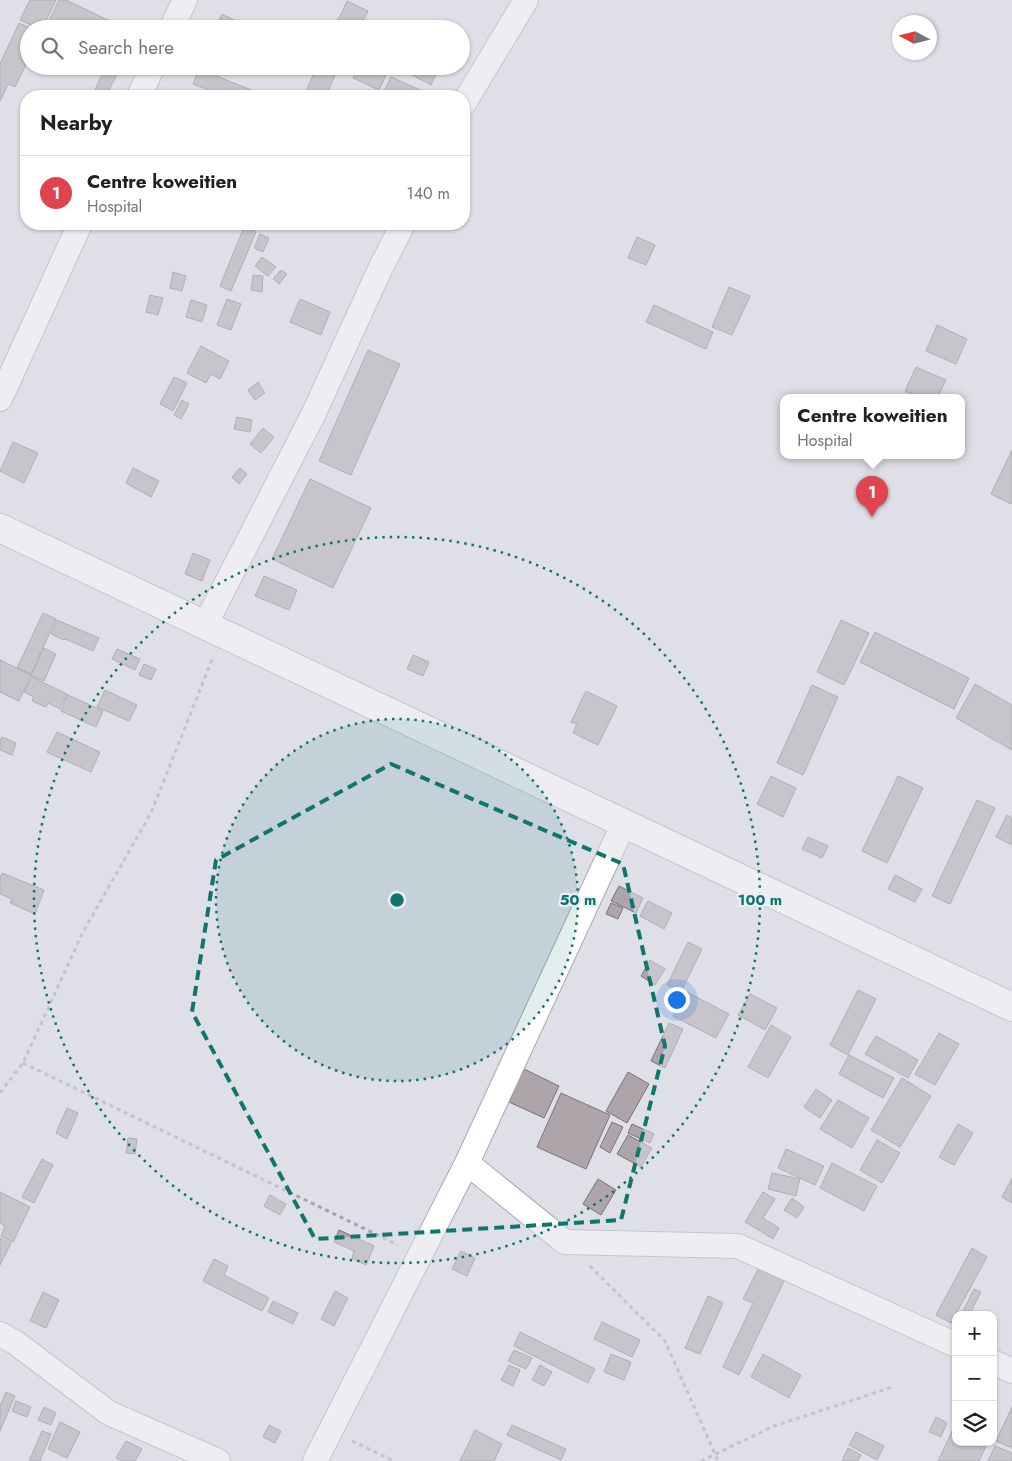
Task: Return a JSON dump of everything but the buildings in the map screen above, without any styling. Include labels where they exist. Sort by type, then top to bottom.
[{"type":"street","points":[[175,20],[185,0]]},
{"type":"street","points":[[470,93],[526,0]]},
{"type":"street","points":[[141,90],[148,75]]},
{"type":"street","points":[[0,399],[77,230]]},
{"type":"street","points":[[213,629],[400,230]]},
{"type":"street","points":[[0,528],[1012,1007]]},
{"type":"street","points":[[315,1461],[467,1163],[624,823]]},
{"type":"street","points":[[467,1163],[565,1242],[738,1246],[952,1343]]},
{"type":"street","points":[[0,1334],[16,1343],[109,1413],[218,1461]]},
{"type":"street","points":[[997,1364],[1012,1370]]},
{"type":"path","points":[[0,1093],[23,1063],[83,932],[151,813],[213,629]]},
{"type":"path","points":[[23,1063],[420,1256]]},
{"type":"path","points":[[565,1242],[665,1341],[718,1461]]},
{"type":"path","points":[[701,1461],[774,1426],[893,1387]]},
{"type":"path","points":[[330,1430],[394,1461]]},
{"type":"highlighted area","points":[[391,764],[623,864],[665,1046],[621,1220],[315,1239],[192,1012],[216,860]]},
{"type":"place","name":"Centre koweitien","points":[[872,517]]}]
